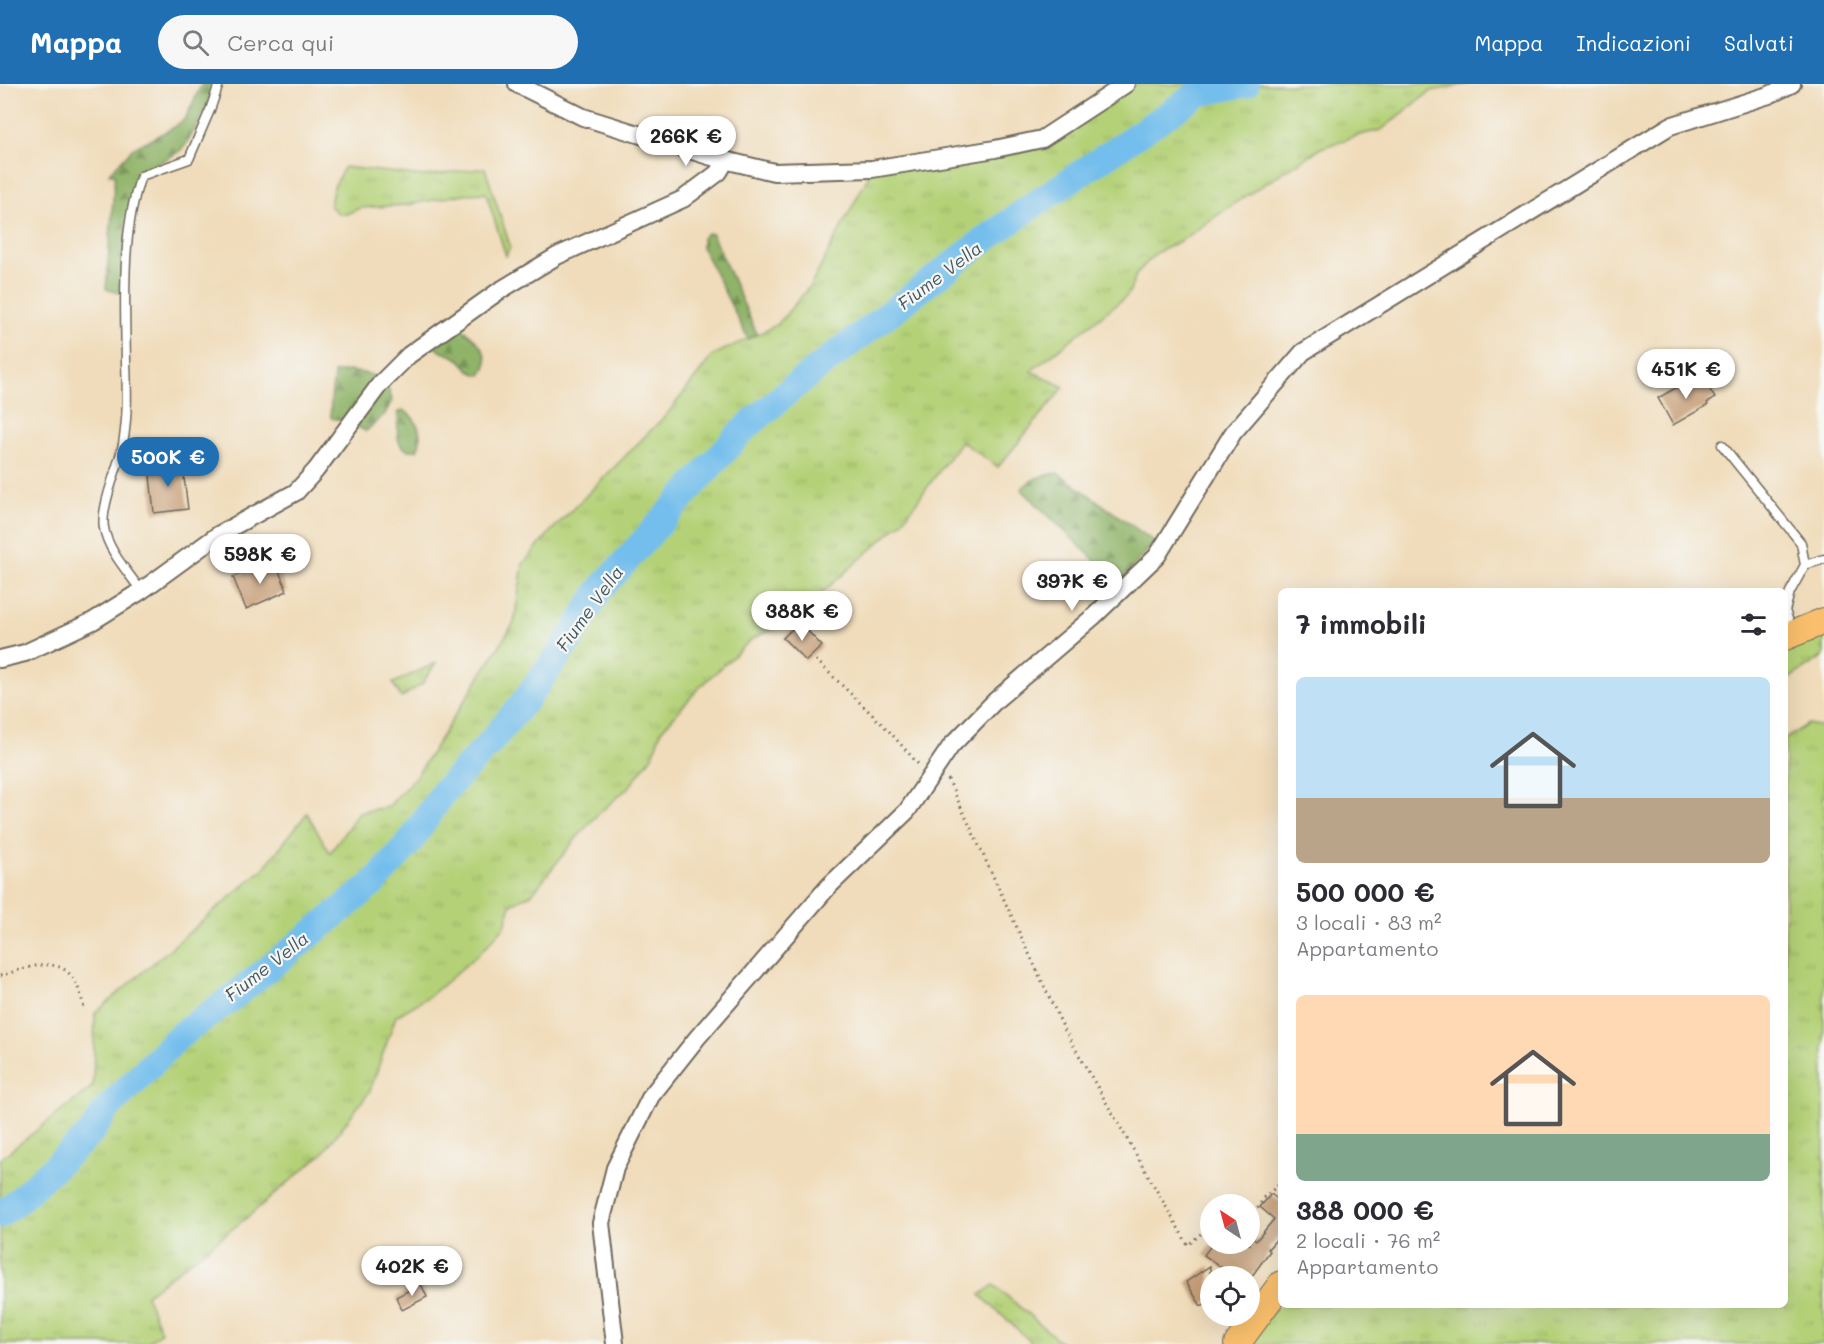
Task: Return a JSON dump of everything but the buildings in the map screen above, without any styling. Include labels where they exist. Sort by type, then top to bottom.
[{"type":"main road","points":[[1790,635],[1824,621]]},
{"type":"main road","points":[[1238,1344],[1278,1288]]},
{"type":"street","points":[[517,84],[583,117],[774,172],[872,169],[996,149],[1042,139],[1126,84]]},
{"type":"street","points":[[615,1344],[601,1223],[615,1168],[651,1096],[696,1038],[828,887],[907,812],[951,746],[996,700],[1093,617],[1157,556],[1233,433],[1303,352],[1670,126],[1769,95],[1792,84]]},
{"type":"street","points":[[0,659],[25,652],[93,621],[141,591],[219,535],[296,492],[316,470],[380,384],[409,355],[499,291],[557,256],[683,200],[719,172],[726,160]]},
{"type":"lane","points":[[141,591],[112,548],[104,528],[106,507],[123,444],[127,411],[125,314],[127,255],[133,199],[141,176],[189,159],[219,84]]},
{"type":"lane","points":[[1722,445],[1801,543],[1804,565],[1788,600]]},
{"type":"lane","points":[[1804,565],[1824,559]]},
{"type":"path","points":[[816,660],[889,731],[930,778]]},
{"type":"path","points":[[940,762],[1064,1029],[1188,1245],[1200,1235]]},
{"type":"path","points":[[0,976],[26,967],[59,965],[78,985],[84,1009]]},
{"type":"path","points":[[1260,1204],[1264,1197],[1278,1185]]},
{"type":"green space","points":[[202,84],[216,84],[186,144],[176,153],[146,170],[136,180],[129,215],[123,289],[118,293],[106,289],[115,174],[109,174],[133,148],[171,129],[185,119]]},
{"type":"green space","points":[[1126,84],[1468,84],[1431,91],[1381,130],[1321,148],[1182,240],[1156,253],[1137,273],[1128,295],[1031,371],[1064,387],[998,467],[961,441],[902,522],[789,622],[752,639],[699,688],[661,731],[653,755],[630,786],[597,815],[532,894],[511,904],[505,926],[482,951],[430,996],[396,1016],[370,1091],[322,1154],[244,1220],[146,1295],[161,1332],[146,1344],[0,1344],[0,1159],[93,1086],[95,1013],[263,869],[307,813],[330,853],[359,812],[388,807],[417,775],[514,623],[523,564],[551,531],[668,413],[713,355],[777,325],[811,285],[872,169],[1042,139]]},
{"type":"green space","points":[[344,167],[424,176],[485,168],[510,246],[506,256],[486,193],[464,194],[407,205],[360,208],[346,214],[339,214],[330,206],[333,189]]},
{"type":"green space","points":[[707,233],[712,234],[757,334],[748,339],[702,247],[702,238]]},
{"type":"green space","points":[[455,325],[475,339],[484,353],[485,368],[481,375],[472,372],[461,360],[440,351],[432,343]]},
{"type":"green space","points":[[349,371],[365,373],[382,380],[392,400],[385,414],[366,431],[345,421],[331,418],[334,373]]},
{"type":"green space","points":[[403,410],[416,422],[418,427],[420,439],[417,450],[403,448],[398,439],[398,413]]},
{"type":"green space","points":[[1058,473],[1155,542],[1118,583],[1021,489],[1038,478]]},
{"type":"green space","points":[[1824,621],[1824,656],[1788,679],[1788,636]]},
{"type":"green space","points":[[436,663],[422,684],[401,698],[393,683]]},
{"type":"green space","points":[[1808,724],[1824,727],[1824,1344],[1238,1344],[1278,1308],[1788,1308],[1788,737]]},
{"type":"green space","points":[[994,1285],[1063,1344],[1033,1344],[980,1295]]},
{"type":"waterway","name":"Fiume Vella","points":[[0,1215],[91,1133],[106,1110],[179,1036],[233,997],[374,883],[410,842],[445,790],[488,745],[528,697],[573,635],[599,591],[741,432],[792,388],[1032,206],[1199,93],[1246,84]]}]
